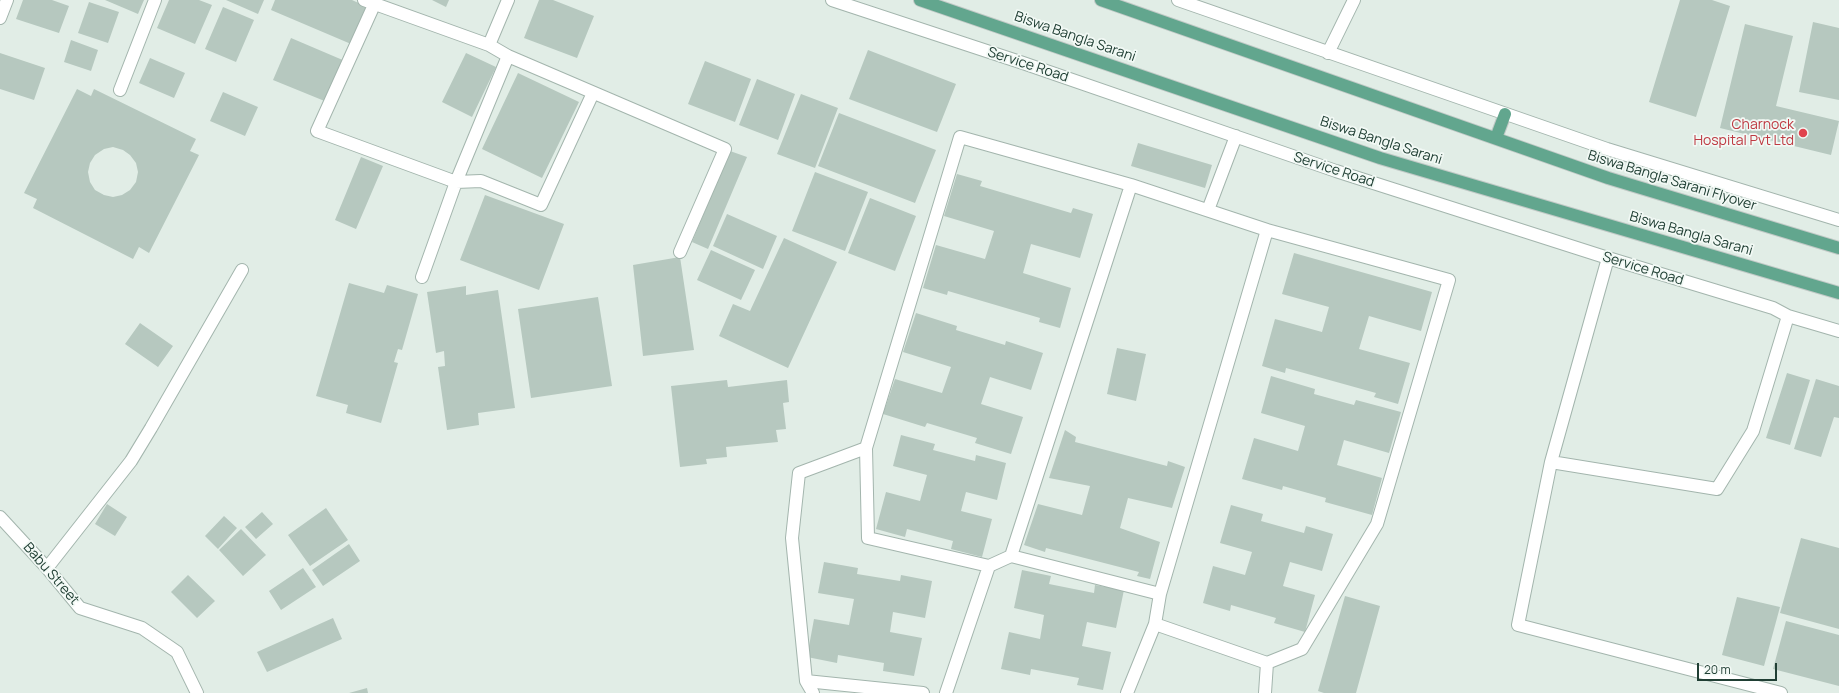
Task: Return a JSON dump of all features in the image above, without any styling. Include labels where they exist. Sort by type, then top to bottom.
[{"type":"main road","name":"Biswa Bangla Sarani","points":[[920,0],[1380,158],[1839,294]]},
{"type":"main road","points":[[1101,0],[1496,138],[1505,114]]},
{"type":"main road","name":"Biswa Bangla Sarani Flyover","points":[[1496,138],[1608,178],[1839,248]]},
{"type":"street","points":[[0,18],[7,0]]},
{"type":"street","points":[[120,90],[155,0]]},
{"type":"street","points":[[489,45],[508,0]]},
{"type":"street","name":"Service Road","points":[[832,0],[1023,63],[1336,171],[1608,258],[1773,308],[1788,316],[1839,331]]},
{"type":"street","points":[[1178,0],[1607,149],[1839,220]]},
{"type":"street","points":[[1328,52],[1354,0]]},
{"type":"street","points":[[593,93],[541,205],[481,182],[456,182],[317,131],[369,2],[489,45],[508,56],[725,149],[680,252]]},
{"type":"street","points":[[422,277],[456,182],[508,56]]},
{"type":"street","points":[[1208,210],[1236,136]]},
{"type":"street","points":[[1155,624],[1267,663],[1302,649],[1377,524],[1449,280],[1267,230],[1131,185],[960,137],[866,448],[868,538],[989,566],[1011,556],[1160,594]]},
{"type":"street","points":[[1011,556],[1131,185]]},
{"type":"street","points":[[1127,693],[1155,624],[1160,594],[1267,230]]},
{"type":"street","points":[[1608,258],[1551,462],[1518,625],[1781,693]]},
{"type":"street","points":[[46,568],[131,461],[242,270]]},
{"type":"street","points":[[1551,462],[1717,489],[1753,431],[1788,316]]},
{"type":"street","points":[[814,693],[806,681],[792,538],[799,473],[866,448]]},
{"type":"street","name":"Babu Street","points":[[0,517],[80,608],[142,628],[177,652],[197,693]]},
{"type":"street","points":[[946,693],[989,566]]},
{"type":"street","points":[[1265,693],[1267,663]]},
{"type":"street","points":[[806,681],[923,693]]},
{"type":"building","points":[[23,0],[52,0],[69,6],[59,33],[16,19]]},
{"type":"building","points":[[105,0],[144,0],[138,14]]},
{"type":"building","points":[[169,0],[199,0],[212,5],[195,44],[157,28]]},
{"type":"building","points":[[226,0],[264,0],[258,14]]},
{"type":"building","points":[[275,0],[352,0],[367,7],[351,44],[271,10]]},
{"type":"building","points":[[432,0],[449,0],[446,7]]},
{"type":"building","points":[[539,0],[553,0],[594,16],[577,58],[524,38]]},
{"type":"building","points":[[1680,0],[1712,0],[1730,6],[1696,117],[1649,102]]},
{"type":"building","points":[[89,2],[119,12],[108,43],[78,33]]},
{"type":"building","points":[[223,7],[254,20],[236,62],[205,49]]},
{"type":"building","points":[[1813,22],[1839,28],[1839,100],[1799,92]]},
{"type":"building","points":[[1745,24],[1793,36],[1776,106],[1839,121],[1831,155],[1720,128]]},
{"type":"building","points":[[291,38],[345,61],[327,102],[273,80]]},
{"type":"building","points":[[71,40],[98,50],[91,71],[64,62]]},
{"type":"building","points":[[868,50],[956,84],[937,132],[849,99]]},
{"type":"building","points":[[0,53],[45,68],[34,100],[0,89]]},
{"type":"building","points":[[466,53],[496,67],[472,117],[442,102]]},
{"type":"building","points":[[150,58],[185,73],[174,98],[139,83]]},
{"type":"building","points":[[705,61],[751,79],[735,122],[688,104]]},
{"type":"building","points":[[518,73],[579,102],[542,178],[482,149]]},
{"type":"building","points":[[757,79],[795,94],[778,140],[739,125]]},
{"type":"building","points":[[77,89],[91,96],[94,89],[196,139],[190,151],[199,155],[149,253],[139,247],[133,259],[33,208],[37,199],[24,193]],"holes":[[[113,147],[123,150],[130,155],[136,163],[138,172],[136,182],[130,190],[122,195],[113,197],[104,195],[95,190],[90,182],[88,172],[90,163],[95,155],[104,149]]]},
{"type":"building","points":[[223,92],[258,107],[245,136],[210,121]]},
{"type":"building","points":[[801,94],[838,108],[815,168],[777,154]]},
{"type":"building","points":[[839,113],[936,150],[915,203],[818,166]]},
{"type":"building","points":[[1138,143],[1212,165],[1205,188],[1131,166]]},
{"type":"building","points":[[730,151],[747,157],[708,249],[692,242]]},
{"type":"building","points":[[361,157],[383,166],[356,229],[335,220]]},
{"type":"building","points":[[815,172],[868,192],[845,251],[792,231]]},
{"type":"building","points":[[957,174],[982,181],[980,186],[1071,213],[1073,208],[1093,214],[1080,258],[1031,244],[1023,273],[1071,288],[1060,328],[1039,322],[1040,318],[948,291],[947,295],[923,288],[936,245],[985,259],[994,231],[944,216]]},
{"type":"building","points":[[485,195],[564,224],[539,290],[460,260]]},
{"type":"building","points":[[870,198],[916,216],[895,271],[848,253]]},
{"type":"building","points":[[727,214],[777,236],[763,269],[713,246]]},
{"type":"building","points":[[784,238],[837,262],[788,368],[719,336],[733,304],[750,311]]},
{"type":"building","points":[[711,250],[755,270],[741,300],[697,280]]},
{"type":"building","points":[[1294,253],[1432,292],[1421,331],[1369,316],[1359,349],[1410,363],[1398,404],[1374,397],[1376,393],[1286,368],[1285,373],[1262,366],[1275,319],[1322,332],[1329,307],[1282,294]]},
{"type":"building","points":[[680,257],[694,350],[643,356],[633,265]]},
{"type":"building","points":[[349,283],[384,293],[387,285],[418,294],[402,350],[398,349],[394,362],[398,363],[381,423],[346,413],[348,405],[316,396]]},
{"type":"building","points":[[466,286],[466,295],[498,290],[515,408],[478,413],[479,425],[447,430],[438,367],[445,366],[444,351],[436,353],[427,292]]},
{"type":"building","points":[[598,297],[612,386],[531,398],[518,309]]},
{"type":"building","points":[[916,313],[957,326],[956,330],[1005,345],[1006,341],[1043,353],[1031,390],[990,377],[981,404],[1023,417],[1011,454],[975,443],[977,438],[927,423],[925,427],[883,414],[895,379],[942,393],[951,367],[903,352]]},
{"type":"building","points":[[140,323],[173,346],[158,367],[125,344]]},
{"type":"building","points":[[1117,348],[1146,354],[1136,401],[1107,394]]},
{"type":"building","points":[[1787,373],[1810,380],[1790,445],[1766,438]]},
{"type":"building","points":[[1271,376],[1315,389],[1314,394],[1354,405],[1356,400],[1401,412],[1389,453],[1344,440],[1337,465],[1382,478],[1372,515],[1325,502],[1326,498],[1283,486],[1282,490],[1242,479],[1254,438],[1298,451],[1305,426],[1261,413]]},
{"type":"building","points":[[1816,379],[1839,386],[1839,418],[1834,417],[1821,457],[1794,449]]},
{"type":"building","points":[[727,380],[728,387],[787,380],[789,402],[783,403],[786,429],[776,430],[778,442],[726,447],[727,457],[706,459],[707,464],[680,467],[671,386]]},
{"type":"building","points":[[1065,430],[1076,437],[1075,442],[1167,466],[1168,461],[1185,467],[1172,508],[1128,498],[1120,528],[1160,542],[1150,579],[1137,576],[1139,572],[1046,548],[1045,552],[1024,545],[1038,504],[1082,515],[1090,486],[1049,478]]},
{"type":"building","points":[[901,435],[935,444],[933,450],[975,461],[976,455],[1006,463],[997,500],[966,492],[961,511],[992,519],[982,557],[951,549],[953,541],[907,529],[905,537],[876,529],[886,492],[920,501],[927,475],[893,466]]},
{"type":"building","points":[[107,504],[127,517],[115,536],[95,524]]},
{"type":"building","points":[[1231,505],[1263,514],[1261,521],[1304,533],[1306,526],[1333,534],[1322,571],[1290,562],[1283,586],[1315,595],[1305,632],[1274,623],[1276,618],[1231,605],[1230,611],[1203,603],[1213,566],[1245,575],[1252,552],[1220,543]]},
{"type":"building","points":[[326,508],[348,540],[310,566],[288,535]]},
{"type":"building","points":[[262,512],[273,524],[256,539],[245,527]]},
{"type":"building","points":[[224,516],[237,528],[218,549],[205,536]]},
{"type":"building","points":[[241,529],[266,555],[243,576],[219,550]]},
{"type":"building","points":[[1801,538],[1839,548],[1839,629],[1780,613]]},
{"type":"building","points":[[349,544],[360,561],[323,586],[312,570]]},
{"type":"building","points":[[824,562],[858,568],[857,574],[900,581],[901,575],[932,581],[925,618],[893,612],[890,632],[922,638],[914,676],[883,671],[884,663],[838,655],[837,663],[807,657],[814,619],[849,625],[854,599],[818,593]]},
{"type":"building","points":[[303,568],[316,587],[281,610],[269,591]]},
{"type":"building","points":[[1022,570],[1051,576],[1049,584],[1094,593],[1095,585],[1124,590],[1116,628],[1087,622],[1082,646],[1111,652],[1103,690],[1077,685],[1079,678],[1031,669],[1030,675],[1001,669],[1009,632],[1040,639],[1044,615],[1014,608]]},
{"type":"building","points":[[188,575],[215,601],[197,618],[171,592]]},
{"type":"building","points":[[1345,596],[1380,606],[1356,693],[1324,693],[1318,691]]},
{"type":"building","points":[[1737,597],[1780,607],[1764,666],[1722,655]]},
{"type":"building","points":[[333,618],[342,639],[267,672],[257,652]]},
{"type":"building","points":[[1786,621],[1839,635],[1839,686],[1773,669]]},
{"type":"building","points":[[367,688],[368,693],[349,693]]},
{"type":"place","name":"Charnock Hospital Pvt Ltd","points":[[1803,133]]}]
